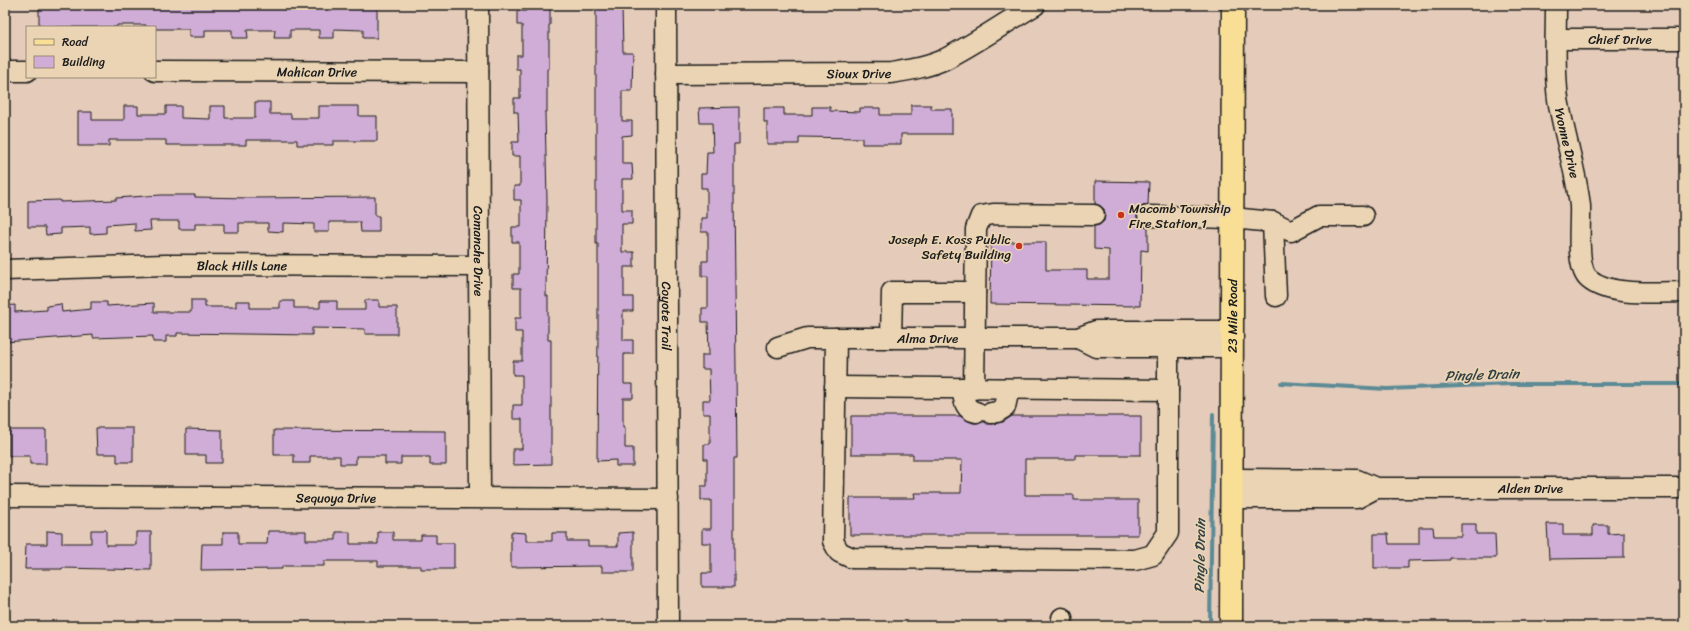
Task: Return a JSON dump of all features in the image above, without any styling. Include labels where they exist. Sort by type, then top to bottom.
[{"type":"main road","name":"23 Mile Road","points":[[1231,626],[1233,5]]},
{"type":"street","name":"Comanche Drive","points":[[478,5],[480,497]]},
{"type":"street","name":"Coyote Trail","points":[[666,5],[668,626]]},
{"type":"street","name":"Sioux Drive","points":[[666,74],[891,73],[909,70],[944,59],[1035,5]]},
{"type":"street","name":"Yvonne Drive","points":[[1556,5],[1556,86],[1578,189],[1580,207],[1581,264],[1584,273],[1588,279],[1596,284],[1623,291],[1684,292]]},
{"type":"street","name":"Chief Drive","points":[[1556,39],[1684,39]]},
{"type":"street","points":[[5,71],[26,71]]},
{"type":"street","name":"Mahican Drive","points":[[156,71],[478,72]]},
{"type":"street","points":[[1009,389],[1005,407],[997,412],[983,413],[970,411],[965,404],[975,338],[976,229],[981,216],[993,214],[1094,215]]},
{"type":"street","points":[[1148,216],[1232,218],[1273,222],[1292,231],[1319,216],[1363,216]]},
{"type":"street","points":[[1273,222],[1276,296]]},
{"type":"street","name":"Black Hills Lane","points":[[5,270],[165,265],[479,266]]},
{"type":"street","points":[[891,338],[892,292],[975,292]]},
{"type":"street","name":"Alma Drive","points":[[778,347],[807,338],[1078,338],[1096,347],[1232,339]]},
{"type":"street","points":[[836,338],[833,541],[839,552],[852,558],[1135,560],[1153,555],[1168,533],[1168,390],[1163,342]]},
{"type":"street","points":[[835,387],[1168,390]]},
{"type":"street","name":"Alden Drive","points":[[1231,488],[1357,498],[1376,488],[1684,488]]},
{"type":"street","name":"Sequoya Drive","points":[[5,496],[668,498]]},
{"type":"building","points":[[39,5],[377,5],[377,38],[363,38],[363,30],[334,29],[334,38],[319,38],[319,30],[290,30],[290,38],[274,38],[275,30],[247,30],[248,38],[232,38],[232,30],[205,30],[205,37],[189,37],[189,29],[156,29],[156,26],[146,25],[39,26]]},
{"type":"building","points":[[526,5],[550,5],[549,69],[547,69],[547,112],[545,112],[547,200],[546,296],[548,296],[548,340],[551,340],[551,464],[513,465],[513,449],[522,449],[522,419],[513,419],[513,405],[522,405],[522,375],[513,375],[513,361],[522,361],[522,332],[515,332],[515,318],[521,318],[521,288],[513,288],[513,274],[519,274],[519,242],[512,242],[512,227],[521,227],[521,200],[514,200],[514,186],[520,186],[520,156],[512,156],[512,142],[519,142],[518,112],[514,112],[514,98],[520,98],[520,69],[516,69],[516,55],[522,55],[522,25],[517,25],[517,11],[526,11]]},
{"type":"building","points":[[596,5],[622,5],[623,52],[633,52],[632,91],[622,91],[622,121],[632,121],[632,135],[622,136],[622,164],[632,164],[633,179],[622,179],[622,210],[632,210],[632,224],[622,224],[622,252],[634,252],[634,267],[624,267],[624,297],[633,297],[633,311],[623,311],[623,340],[633,340],[633,354],[624,354],[624,384],[633,384],[633,398],[623,398],[623,427],[625,427],[625,448],[633,448],[633,466],[616,466],[616,460],[597,461],[598,244],[596,244]]},
{"type":"building","points":[[255,102],[270,102],[270,114],[291,114],[291,118],[319,118],[319,106],[359,106],[359,116],[377,116],[377,141],[333,141],[333,145],[297,145],[297,140],[246,140],[246,145],[166,145],[166,140],[109,140],[109,146],[78,146],[78,112],[92,112],[92,120],[124,120],[124,106],[138,106],[138,114],[166,114],[166,106],[181,106],[181,118],[210,119],[210,106],[225,106],[225,118],[255,118]]},
{"type":"building","points":[[911,105],[931,105],[931,109],[952,109],[952,134],[901,134],[901,144],[862,144],[862,138],[799,137],[799,144],[767,144],[767,122],[764,122],[764,108],[784,108],[784,115],[812,115],[812,107],[830,107],[830,111],[860,112],[860,108],[880,108],[880,115],[911,115]]},
{"type":"building","points":[[739,107],[739,144],[734,144],[737,458],[734,458],[734,587],[702,587],[702,573],[711,573],[711,543],[702,543],[702,529],[711,529],[711,500],[701,500],[701,486],[707,486],[707,459],[704,459],[704,444],[710,444],[710,414],[703,414],[703,400],[710,400],[709,369],[702,369],[702,355],[709,355],[708,322],[702,322],[702,308],[708,308],[708,276],[702,276],[702,261],[708,261],[708,232],[701,232],[701,218],[707,218],[707,188],[701,188],[701,174],[706,174],[707,152],[713,152],[712,123],[700,123],[699,108]]},
{"type":"building","name":"Joseph E. Koss Public Safety Building","points":[[1095,181],[1149,182],[1148,204],[1142,206],[1138,210],[1137,215],[1138,222],[1142,226],[1148,228],[1148,251],[1141,250],[1140,306],[990,304],[991,242],[1046,242],[1046,270],[1087,270],[1087,279],[1109,279],[1109,250],[1094,249],[1094,226],[1099,225],[1104,221],[1105,215],[1104,209],[1095,204]]},
{"type":"building","points":[[161,195],[251,198],[375,197],[375,216],[379,216],[379,232],[361,232],[360,222],[329,222],[329,232],[314,232],[314,224],[283,223],[283,232],[268,231],[268,223],[239,223],[239,232],[224,232],[224,224],[195,224],[195,229],[179,229],[179,221],[150,221],[151,230],[135,231],[135,223],[106,225],[106,233],[90,234],[90,227],[61,228],[61,234],[46,235],[45,227],[28,227],[28,201],[60,200],[60,202],[116,200],[116,198]]},
{"type":"building","points":[[191,300],[205,300],[205,307],[236,307],[236,301],[250,301],[250,308],[280,308],[280,301],[294,301],[294,308],[320,308],[320,301],[337,301],[337,310],[365,310],[365,300],[379,300],[379,307],[397,307],[397,334],[365,334],[365,329],[312,328],[312,335],[177,333],[177,336],[166,336],[166,342],[153,342],[153,336],[93,338],[93,335],[5,342],[5,306],[15,305],[15,312],[47,310],[47,306],[61,304],[62,312],[91,309],[91,302],[107,302],[107,306],[154,303],[154,312],[191,312]]},
{"type":"building","points":[[851,416],[960,416],[973,423],[983,421],[987,424],[992,424],[1003,422],[1012,416],[1141,416],[1141,455],[1075,455],[1075,459],[1025,459],[1025,495],[1074,495],[1074,500],[1138,500],[1138,535],[850,535],[850,498],[915,498],[914,493],[961,493],[962,460],[913,460],[913,454],[851,454]]},
{"type":"building","points":[[96,428],[133,428],[133,462],[117,462],[117,454],[97,454]]},
{"type":"building","points":[[186,429],[222,430],[222,463],[206,463],[206,455],[186,455]]},
{"type":"building","points":[[9,430],[46,430],[46,464],[30,464],[30,456],[9,456]]},
{"type":"building","points":[[274,430],[446,431],[446,465],[430,465],[430,457],[401,457],[401,464],[385,464],[385,456],[356,456],[356,464],[340,464],[340,456],[310,456],[310,463],[294,463],[294,455],[274,455]]},
{"type":"building","points":[[1461,524],[1476,524],[1476,534],[1495,534],[1496,558],[1450,558],[1450,560],[1408,561],[1408,568],[1374,568],[1374,534],[1388,534],[1389,544],[1419,544],[1419,527],[1433,527],[1434,536],[1461,536]]},
{"type":"building","points":[[1547,524],[1563,524],[1563,535],[1593,535],[1593,525],[1608,525],[1608,534],[1624,533],[1624,558],[1549,559]]},
{"type":"building","points":[[91,530],[106,530],[106,545],[136,545],[136,532],[151,532],[151,570],[62,568],[25,569],[26,544],[47,544],[47,531],[62,532],[62,543],[91,543]]},
{"type":"building","points":[[268,531],[306,531],[306,540],[336,540],[336,532],[350,532],[350,544],[378,544],[378,532],[393,532],[393,540],[421,540],[421,535],[436,535],[436,543],[454,543],[454,569],[421,569],[421,566],[378,566],[378,561],[324,561],[324,566],[282,566],[282,569],[201,570],[202,544],[223,544],[223,532],[238,532],[238,544],[267,544]]},
{"type":"building","points":[[511,532],[526,533],[526,541],[552,541],[552,533],[567,533],[567,541],[588,541],[588,546],[618,546],[618,533],[633,532],[633,572],[602,572],[602,566],[511,567]]},
{"type":"waterway","name":"Pingle Drain","points":[[1281,383],[1387,389],[1511,384],[1684,384]]},
{"type":"waterway","name":"Pingle Drain","points":[[1210,626],[1213,414]]},
{"type":"place","name":"Macomb Township Fire Station 1","points":[[1121,215]]},
{"type":"place","name":"Joseph E. Koss Public Safety Building","points":[[1019,246]]}]
